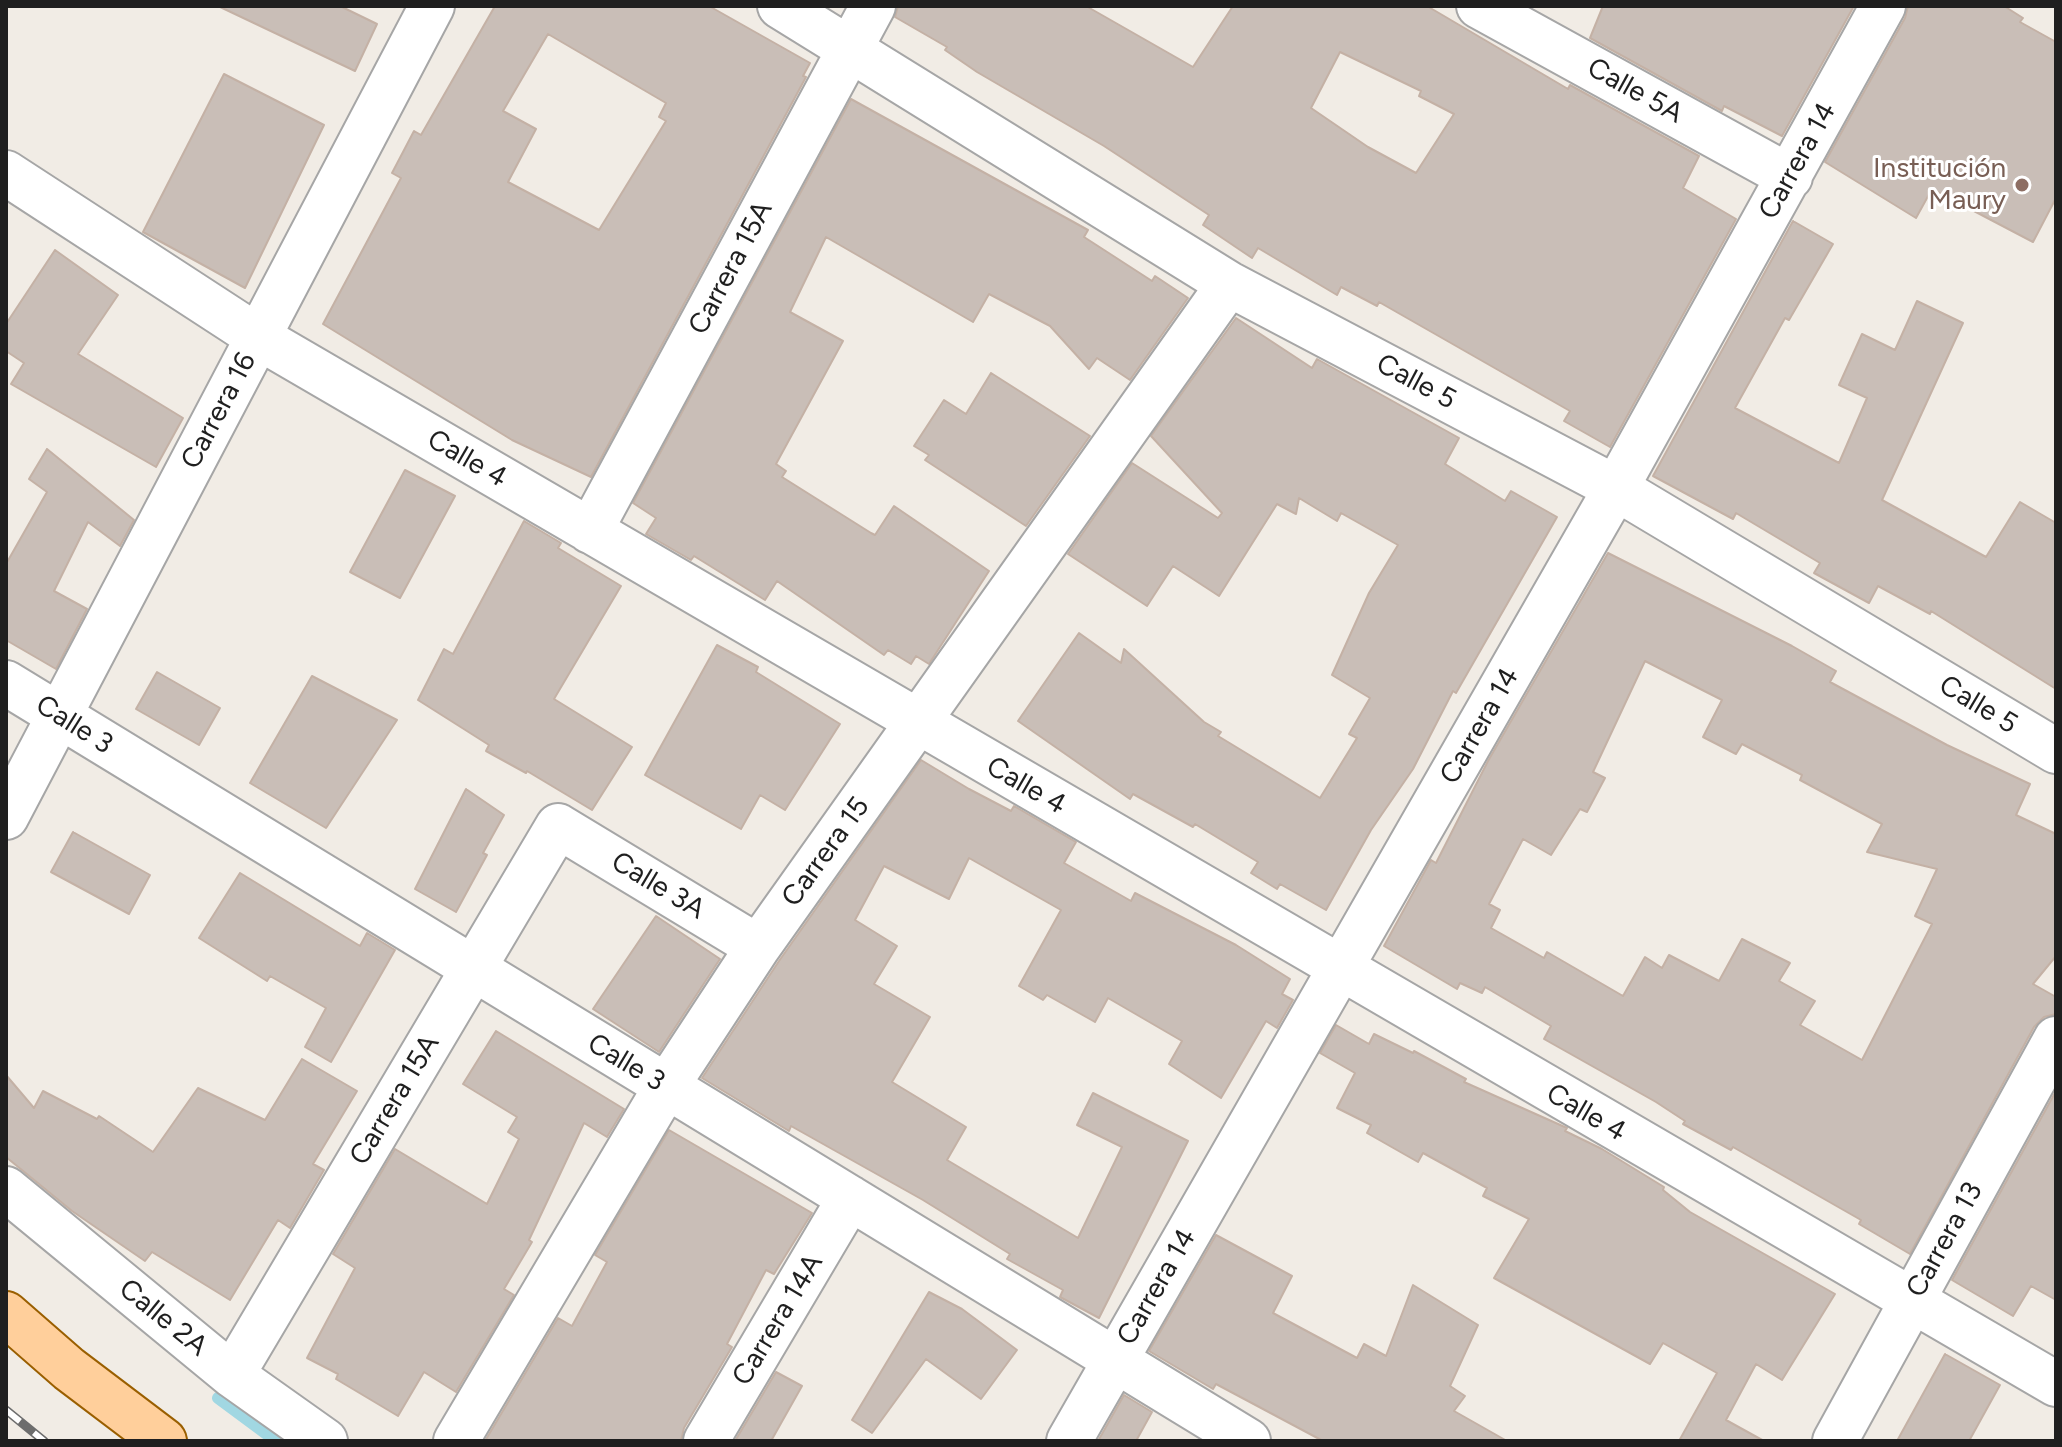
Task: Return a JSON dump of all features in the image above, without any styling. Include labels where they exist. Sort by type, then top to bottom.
[{"type":"main road","points":[[6,1314],[69,1369],[164,1441]]},
{"type":"street","name":"Carrera 16","points":[[6,817],[432,6]]},
{"type":"street","name":"Calle 5","points":[[780,6],[1229,284],[1616,488],[2056,751]]},
{"type":"street","name":"Carrera 15A","points":[[590,531],[873,6]]},
{"type":"street","name":"Calle 5A","points":[[1479,6],[1790,177]]},
{"type":"street","name":"Carrera 14","points":[[1069,1441],[1616,488],[1883,6]]},
{"type":"street","name":"Calle 4","points":[[6,173],[258,337],[1340,970],[2056,1384]]},
{"type":"street","name":"Carrera 15","points":[[456,1441],[666,1087],[758,947],[1229,284]]},
{"type":"street","name":"Calle 3","points":[[6,683],[1248,1441]]},
{"type":"street","name":"Carrera 15A","points":[[232,1375],[558,826]]},
{"type":"street","name":"Calle 3A","points":[[558,826],[758,947]]},
{"type":"street","name":"Carrera 13","points":[[1835,1441],[2056,1039]]},
{"type":"street","name":"Calle 2A","points":[[6,1189],[232,1375],[325,1441]]},
{"type":"street","name":"Carrera 14A","points":[[706,1441],[850,1198]]},
{"type":"building","points":[[218,6],[340,6],[377,24],[355,71]]},
{"type":"building","points":[[495,6],[709,6],[810,63],[803,76],[806,77],[591,477],[512,440],[323,324],[401,178],[392,173],[414,131],[421,135]],"holes":[[[548,34],[666,103],[659,117],[666,121],[599,230],[508,182],[536,129],[503,111]]]},
{"type":"building","points":[[898,6],[1086,6],[1193,67],[1233,6],[1427,6],[1568,89],[1570,85],[1699,156],[1683,188],[1736,219],[1610,447],[1564,421],[1570,411],[1379,302],[1377,306],[1341,287],[1337,295],[1258,248],[1252,258],[1203,225],[1209,215],[1104,146],[977,72],[945,50],[947,47],[895,17]],"holes":[[[1340,52],[1421,91],[1419,96],[1454,114],[1416,173],[1368,147],[1311,108]]]},
{"type":"building","points":[[1603,6],[1854,6],[1782,136],[1724,106],[1722,111],[1590,38]]},
{"type":"building","points":[[1908,6],[2004,6],[2023,18],[2020,22],[2056,42],[2056,198],[2033,242],[1932,189],[1916,218],[1825,162],[1905,18]]},
{"type":"building","points":[[224,74],[324,125],[245,288],[143,232]]},
{"type":"building","points":[[851,99],[1088,230],[1084,237],[1152,281],[1155,276],[1188,298],[1130,380],[1097,358],[1089,369],[1050,326],[989,294],[973,322],[826,237],[790,312],[843,341],[776,464],[786,471],[782,477],[871,533],[875,535],[894,506],[989,571],[929,664],[916,656],[911,664],[888,650],[884,655],[777,581],[765,600],[694,556],[691,560],[646,534],[656,518],[633,503]]},
{"type":"building","points":[[1793,221],[1833,244],[1789,320],[1785,318],[1735,408],[1839,463],[1867,398],[1839,385],[1862,334],[1895,350],[1917,301],[1963,323],[1882,500],[1986,557],[2020,502],[2056,523],[2056,689],[1931,611],[1930,614],[1878,586],[1869,603],[1814,573],[1820,563],[1736,513],[1733,519],[1653,476]]},
{"type":"building","points":[[55,250],[118,295],[78,354],[183,418],[156,467],[11,384],[24,363],[6,351],[6,324]]},
{"type":"building","points":[[1236,318],[1312,368],[1317,359],[1459,438],[1445,464],[1505,501],[1511,491],[1557,517],[1456,693],[1453,691],[1413,769],[1371,830],[1326,910],[1280,884],[1277,889],[1251,873],[1258,862],[1195,824],[1193,827],[1133,794],[1130,799],[1018,721],[1079,633],[1121,663],[1124,649],[1204,722],[1221,732],[1218,736],[1320,798],[1357,738],[1349,734],[1370,698],[1332,675],[1369,593],[1398,545],[1341,513],[1337,521],[1299,498],[1296,514],[1277,504],[1219,596],[1173,566],[1147,606],[1068,554],[1132,463],[1218,518],[1222,513],[1151,436]]},
{"type":"building","points":[[991,373],[1090,436],[1026,526],[925,460],[929,455],[914,446],[944,400],[966,414]]},
{"type":"building","points":[[47,449],[134,520],[120,546],[88,522],[54,591],[87,609],[56,669],[6,640],[6,564],[47,492],[29,479]]},
{"type":"building","points":[[405,470],[455,496],[400,598],[350,572]]},
{"type":"building","points":[[524,521],[561,543],[558,548],[621,586],[554,699],[632,747],[592,810],[527,771],[486,751],[489,745],[418,700],[444,649],[453,654]]},
{"type":"building","points":[[1608,553],[1792,646],[1836,671],[1830,682],[1947,745],[2030,784],[2016,815],[2056,834],[2056,956],[2033,984],[2056,997],[2056,1014],[2044,1017],[2034,1027],[1910,1254],[1859,1224],[1861,1220],[1733,1147],[1731,1150],[1683,1124],[1685,1121],[1656,1102],[1544,1039],[1551,1026],[1485,987],[1482,993],[1460,983],[1457,989],[1384,946],[1431,860],[1436,863],[1488,761]],"holes":[[[1645,661],[1722,700],[1703,737],[1736,754],[1742,744],[1802,775],[1800,780],[1882,824],[1867,852],[1937,869],[1915,916],[1932,924],[1862,1060],[1800,1025],[1815,1001],[1779,981],[1790,963],[1742,939],[1719,981],[1669,955],[1662,968],[1645,957],[1623,996],[1547,952],[1544,958],[1491,928],[1500,910],[1489,904],[1523,839],[1551,855],[1580,809],[1587,812],[1605,778],[1593,772]]]},
{"type":"building","points":[[717,645],[758,667],[756,672],[840,724],[785,810],[760,795],[741,829],[645,775]]},
{"type":"building","points":[[157,672],[220,708],[199,745],[136,709]]},
{"type":"building","points":[[312,676],[397,720],[326,828],[250,783]]},
{"type":"building","points":[[921,760],[969,789],[1011,811],[1014,806],[1076,842],[1064,863],[1131,901],[1135,893],[1236,945],[1290,979],[1282,994],[1293,1000],[1277,1028],[1266,1021],[1221,1098],[1169,1064],[1182,1041],[1108,998],[1095,1022],[1047,995],[1043,1000],[1019,986],[1061,910],[969,858],[949,899],[884,866],[855,920],[897,946],[874,984],[930,1017],[892,1082],[966,1127],[947,1160],[1078,1238],[1122,1147],[1077,1125],[1093,1093],[1188,1141],[1099,1318],[1060,1297],[1063,1290],[1007,1259],[1010,1254],[923,1200],[791,1126],[789,1131],[702,1078],[779,961]]},
{"type":"building","points":[[466,789],[504,815],[483,853],[487,855],[456,912],[415,889]]},
{"type":"building","points":[[73,832],[150,875],[129,914],[51,872]]},
{"type":"building","points":[[240,873],[360,946],[367,933],[395,950],[331,1062],[305,1047],[326,1008],[270,976],[267,981],[199,938]]},
{"type":"building","points":[[656,916],[720,959],[659,1052],[593,1009]]},
{"type":"building","points":[[1336,1025],[1369,1044],[1374,1034],[1414,1051],[1466,1079],[1464,1082],[1567,1128],[1565,1131],[1602,1149],[1664,1187],[1663,1190],[1690,1212],[1835,1294],[1782,1380],[1756,1364],[1726,1420],[1764,1441],[1679,1441],[1717,1373],[1663,1343],[1650,1364],[1494,1278],[1529,1219],[1483,1196],[1487,1188],[1423,1153],[1418,1162],[1367,1133],[1371,1125],[1337,1108],[1355,1073],[1320,1053]]},
{"type":"building","points":[[496,1031],[624,1109],[607,1137],[584,1123],[529,1240],[532,1242],[504,1289],[514,1295],[456,1392],[424,1372],[398,1416],[336,1379],[338,1374],[307,1358],[355,1268],[333,1254],[395,1149],[487,1204],[519,1139],[508,1132],[517,1117],[463,1084]]},
{"type":"building","points":[[302,1059],[357,1091],[313,1164],[324,1170],[290,1228],[278,1220],[230,1300],[152,1252],[145,1261],[72,1211],[6,1157],[6,1075],[34,1108],[43,1091],[97,1119],[99,1116],[153,1152],[198,1088],[265,1120]]},
{"type":"building","points":[[2056,1091],[2056,1300],[2031,1286],[2013,1316],[1952,1280]]},
{"type":"building","points":[[669,1130],[812,1213],[774,1274],[766,1270],[727,1344],[732,1347],[684,1428],[681,1441],[485,1441],[558,1318],[572,1326],[607,1262],[595,1255]]},
{"type":"building","points":[[1216,1235],[1292,1276],[1273,1313],[1357,1358],[1364,1344],[1386,1356],[1413,1285],[1478,1325],[1450,1386],[1465,1396],[1454,1411],[1507,1441],[1323,1441],[1216,1384],[1213,1389],[1149,1351]]},
{"type":"building","points":[[929,1292],[962,1309],[1017,1350],[981,1399],[926,1359],[872,1433],[852,1420]]},
{"type":"building","points":[[1945,1354],[2000,1385],[1969,1441],[1897,1441]]},
{"type":"building","points":[[776,1372],[802,1386],[771,1441],[735,1441]]},
{"type":"building","points":[[1124,1395],[1152,1412],[1136,1441],[1098,1441]]},
{"type":"waterway","points":[[218,1398],[276,1441]]},
{"type":"railway","points":[[6,1410],[44,1441]]},
{"type":"place","name":"Institución Maury","points":[[2022,185]]}]
